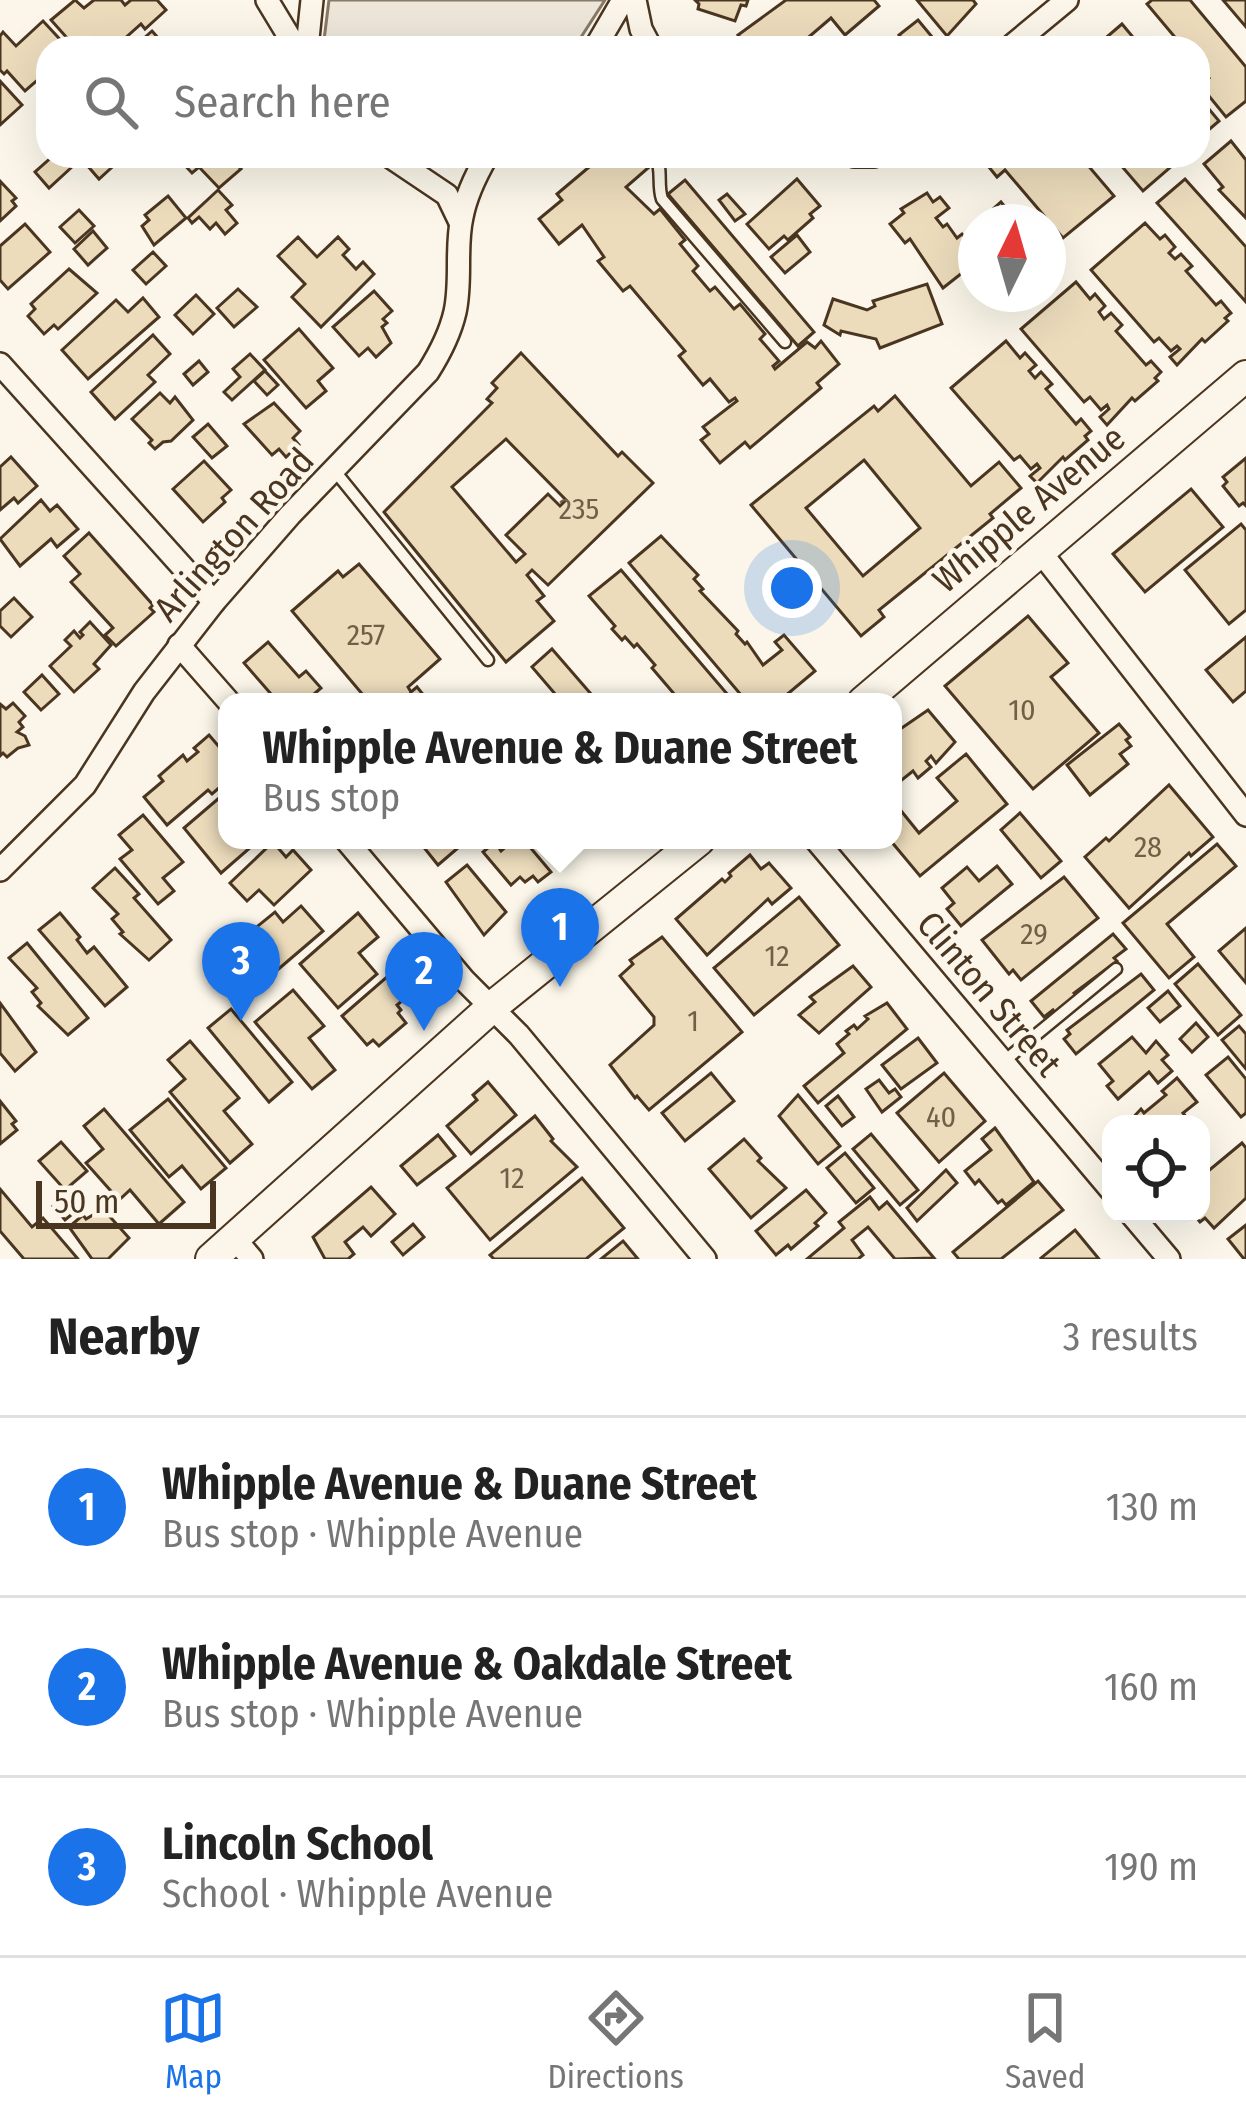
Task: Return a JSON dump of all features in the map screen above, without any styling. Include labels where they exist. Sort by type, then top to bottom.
[{"type":"main road","name":"Whipple Avenue","points":[[873,693],[1246,376]]},
{"type":"main road","points":[[232,1252],[492,1007],[688,849]]},
{"type":"street","points":[[267,0],[289,36]]},
{"type":"street","points":[[308,36],[312,0]]},
{"type":"street","points":[[602,36],[623,0]]},
{"type":"street","points":[[634,0],[645,36]]},
{"type":"street","points":[[1024,36],[1067,0]]},
{"type":"street","points":[[407,168],[447,195],[460,222]]},
{"type":"street","name":"Arlington Road","points":[[0,870],[85,785],[144,692],[214,602],[409,396],[444,345],[460,283],[460,222],[481,168]]},
{"type":"street","points":[[0,364],[214,602]]},
{"type":"street","points":[[1039,550],[1246,815]]},
{"type":"street","points":[[179,646],[221,693]]},
{"type":"street","points":[[354,849],[705,1259]]},
{"type":"street","name":"Clinton Street","points":[[824,849],[1102,1179]]},
{"type":"street","points":[[1139,1223],[1169,1259]]},
{"type":"lane","points":[[658,168],[662,199],[784,342]]},
{"type":"lane","points":[[334,470],[488,660]]},
{"type":"lane","points":[[1003,1062],[1116,969]]},
{"type":"shaded area","points":[[329,0],[605,0],[582,36],[324,36]]},
{"type":"building","points":[[75,0],[84,8],[94,0],[121,0],[125,5],[131,0],[157,0],[166,10],[145,29],[141,24],[128,36],[65,36],[51,20]]},
{"type":"building","points":[[695,0],[748,0],[735,21],[698,9]]},
{"type":"building","points":[[786,0],[874,0],[879,6],[845,35],[831,18],[810,36],[738,35]]},
{"type":"building","points":[[917,0],[973,0],[976,4],[947,36]]},
{"type":"building","points":[[1190,0],[1246,67],[1246,101],[1226,117],[1210,97],[1210,36],[1174,36],[1147,4]]},
{"type":"building","points":[[1223,0],[1246,0],[1246,27]]},
{"type":"building","points":[[918,20],[931,36],[900,36]]},
{"type":"building","points":[[43,21],[57,36],[36,36],[36,81],[25,91],[7,71],[0,70],[3,32],[16,46]]},
{"type":"building","points":[[1122,24],[1132,36],[1108,36]]},
{"type":"building","points":[[0,81],[22,105],[0,125]]},
{"type":"building","points":[[1231,141],[1246,160],[1246,218],[1219,190],[1223,187],[1207,168],[1210,159]]},
{"type":"building","points":[[40,168],[71,168],[49,188],[35,172]]},
{"type":"building","points":[[89,168],[111,168],[99,179]]},
{"type":"building","points":[[200,168],[241,169],[219,188]]},
{"type":"building","points":[[588,168],[648,168],[626,187],[654,214],[660,209],[685,240],[680,244],[698,266],[693,271],[710,291],[715,287],[734,309],[740,304],[765,334],[760,339],[779,361],[775,369],[807,342],[815,348],[821,341],[839,364],[817,383],[821,388],[750,448],[745,442],[720,463],[701,440],[709,434],[703,427],[737,401],[729,402],[710,379],[703,385],[679,356],[685,351],[630,286],[623,291],[598,261],[604,257],[582,225],[559,244],[539,219],[562,200],[557,194]]},
{"type":"building","points":[[990,168],[1090,168],[1114,196],[1066,236],[1066,204],[1034,204],[1005,170],[997,177]]},
{"type":"building","points":[[1123,168],[1170,168],[1143,191]]},
{"type":"building","points":[[797,179],[820,206],[788,240],[784,236],[769,249],[747,224]]},
{"type":"building","points":[[1185,179],[1246,247],[1246,302],[1157,203]]},
{"type":"building","points":[[685,180],[814,332],[798,346],[668,194]]},
{"type":"building","points":[[0,181],[16,198],[12,201],[16,206],[0,221]]},
{"type":"building","points":[[218,190],[232,205],[226,210],[237,223],[225,234],[216,223],[210,229],[199,217],[192,223],[188,218]]},
{"type":"building","points":[[927,193],[933,202],[940,197],[949,208],[936,218],[958,237],[958,276],[943,288],[910,239],[905,243],[890,224],[904,213],[901,209]]},
{"type":"building","points":[[727,194],[745,214],[735,221],[719,200]]},
{"type":"building","points":[[168,196],[186,218],[154,245],[142,226],[149,220],[145,215]]},
{"type":"building","points":[[79,210],[94,226],[75,243],[60,227]]},
{"type":"building","points":[[1145,223],[1160,239],[1165,235],[1175,247],[1169,253],[1175,259],[1181,254],[1192,266],[1186,271],[1216,305],[1221,301],[1231,313],[1225,318],[1228,321],[1177,365],[1170,357],[1180,349],[1171,351],[1159,338],[1154,342],[1091,270]]},
{"type":"building","points":[[25,224],[50,252],[8,289],[0,280],[0,246]]},
{"type":"building","points":[[93,231],[107,248],[88,265],[74,249]]},
{"type":"building","points":[[797,235],[810,252],[785,273],[771,257]]},
{"type":"building","points":[[298,237],[317,257],[338,237],[349,249],[343,255],[356,269],[363,262],[374,274],[321,327],[292,297],[305,284],[278,256]]},
{"type":"building","points":[[153,252],[166,266],[146,284],[133,270]]},
{"type":"building","points":[[69,269],[97,293],[58,329],[54,325],[44,334],[28,316],[35,309],[31,304]]},
{"type":"building","points":[[1076,282],[1090,299],[1095,294],[1105,306],[1099,312],[1104,319],[1111,313],[1122,325],[1116,331],[1146,365],[1151,361],[1161,372],[1155,378],[1158,381],[1135,401],[1132,398],[1107,425],[1100,417],[1109,409],[1107,405],[1101,410],[1090,397],[1084,402],[1021,329],[1041,312],[1066,312],[1066,291]]},
{"type":"building","points":[[927,284],[942,324],[880,348],[876,339],[841,331],[840,335],[824,325],[833,299],[867,310],[875,306],[873,301]]},
{"type":"building","points":[[238,289],[257,307],[234,327],[217,308]]},
{"type":"building","points":[[374,291],[392,311],[382,327],[391,343],[376,357],[368,348],[359,356],[333,327]]},
{"type":"building","points":[[196,295],[214,314],[193,334],[175,315]]},
{"type":"building","points":[[143,298],[159,317],[88,379],[62,350],[116,300],[128,312]]},
{"type":"building","points":[[299,329],[333,368],[318,381],[326,391],[306,408],[264,360]]},
{"type":"building","points":[[153,335],[170,354],[148,375],[155,382],[115,419],[91,392]]},
{"type":"building","points":[[1006,341],[1020,358],[1025,353],[1036,365],[1029,371],[1035,378],[1041,372],[1052,384],[1046,389],[1076,424],[1081,419],[1091,431],[1085,436],[1088,440],[1037,483],[1030,476],[1040,468],[1037,464],[1031,469],[1020,456],[1014,460],[951,388]]},
{"type":"building","points":[[521,353],[618,456],[622,452],[653,483],[548,585],[532,570],[527,575],[544,596],[537,601],[554,621],[506,662],[384,512],[492,403],[487,399],[497,388],[492,383]],"holes":[[[506,439],[566,500],[560,506],[548,494],[506,535],[525,554],[516,562],[452,487]]]},
{"type":"building","points":[[250,354],[265,370],[232,400],[224,392],[240,377],[233,369]]},
{"type":"building","points":[[199,361],[208,372],[193,385],[184,374]]},
{"type":"building","points":[[265,371],[278,385],[267,395],[254,381]]},
{"type":"building","points":[[160,393],[170,403],[175,397],[193,420],[155,449],[132,419]]},
{"type":"building","points":[[895,396],[971,486],[999,462],[1021,488],[990,514],[993,518],[879,610],[884,617],[861,636],[751,505],[874,406],[878,411]],"holes":[[[864,460],[920,528],[863,576],[806,508]]]},
{"type":"building","points":[[274,403],[300,431],[293,438],[299,445],[286,457],[279,449],[272,455],[244,424]]},
{"type":"building","points":[[208,424],[227,446],[212,458],[193,437]]},
{"type":"building","points":[[11,457],[37,486],[18,503],[14,498],[0,510],[0,467]]},
{"type":"building","points":[[1246,458],[1246,506],[1239,506],[1223,486],[1227,482],[1223,477]]},
{"type":"building","points":[[204,461],[231,490],[203,522],[173,489]]},
{"type":"building","points":[[1191,489],[1223,527],[1145,592],[1113,554]]},
{"type":"building","points":[[41,500],[50,511],[57,505],[78,529],[57,547],[51,539],[20,566],[0,539]]},
{"type":"building","points":[[1241,524],[1246,530],[1246,610],[1229,624],[1185,570]]},
{"type":"building","points":[[89,533],[153,605],[154,612],[116,646],[105,635],[113,628],[71,582],[80,574],[64,556]]},
{"type":"building","points":[[661,536],[698,575],[694,579],[700,591],[763,665],[782,650],[775,642],[784,635],[815,671],[789,693],[739,693],[629,563]]},
{"type":"building","points":[[359,564],[440,659],[408,687],[422,693],[361,693],[292,611],[338,571],[343,577]]},
{"type":"building","points":[[621,570],[726,693],[673,693],[637,644],[634,647],[625,637],[622,640],[589,596]]},
{"type":"building","points":[[14,598],[32,617],[11,637],[0,626],[0,611]]},
{"type":"building","points":[[1028,616],[1068,663],[1051,677],[1099,733],[1033,789],[945,686]]},
{"type":"building","points":[[90,622],[111,645],[94,664],[99,669],[74,692],[50,666],[71,646],[65,640],[74,631],[80,638]]},
{"type":"building","points":[[1246,637],[1246,691],[1233,702],[1206,670]]},
{"type":"building","points":[[268,642],[299,677],[306,671],[321,688],[315,693],[270,693],[244,663]]},
{"type":"building","points":[[552,649],[590,693],[554,693],[532,667]]},
{"type":"building","points":[[42,675],[59,694],[41,710],[24,692]]},
{"type":"building","points":[[13,703],[25,716],[17,732],[29,745],[0,756],[0,704],[6,709]]},
{"type":"building","points":[[928,710],[955,742],[936,763],[931,756],[926,761],[931,767],[918,778],[913,771],[902,780],[902,728]]},
{"type":"building","points":[[1119,724],[1130,737],[1126,740],[1131,746],[1120,754],[1128,764],[1090,795],[1067,765]]},
{"type":"building","points":[[209,735],[218,746],[218,789],[212,794],[208,790],[167,825],[144,797],[183,755],[187,761],[198,752],[194,748]]},
{"type":"building","points":[[966,754],[1007,804],[920,876],[898,849],[902,849],[902,812],[919,833],[957,801],[937,778]]},
{"type":"building","points":[[1169,785],[1213,837],[1129,908],[1085,857]]},
{"type":"building","points":[[218,799],[218,849],[249,849],[221,873],[184,828]]},
{"type":"building","points":[[1020,813],[1061,861],[1041,878],[1001,830]]},
{"type":"building","points":[[143,815],[183,862],[163,878],[174,891],[158,904],[120,859],[132,850],[119,835]]},
{"type":"building","points":[[1217,844],[1236,866],[1167,924],[1194,957],[1169,978],[1123,923]]},
{"type":"building","points":[[266,849],[279,849],[286,857],[293,850],[311,870],[274,905],[259,890],[247,901],[230,883]]},
{"type":"building","points":[[425,849],[457,849],[438,865]]},
{"type":"building","points":[[532,849],[551,872],[538,882],[533,876],[525,882],[520,877],[511,885],[483,852]]},
{"type":"building","points":[[546,849],[575,852],[560,865]]},
{"type":"building","points":[[750,855],[761,869],[769,863],[791,888],[772,904],[768,899],[707,955],[676,919],[722,879],[725,882]]},
{"type":"building","points":[[467,865],[506,912],[484,935],[446,882]]},
{"type":"building","points":[[997,866],[1012,884],[961,926],[947,909],[954,903],[942,888],[967,867],[979,881]]},
{"type":"building","points":[[115,868],[171,940],[149,960],[120,934],[112,919],[118,914],[93,888]]},
{"type":"building","points":[[1064,877],[1098,918],[1021,980],[1013,970],[1009,974],[982,940]]},
{"type":"building","points":[[799,897],[839,945],[754,1015],[714,968]]},
{"type":"building","points":[[301,906],[323,931],[275,972],[268,963],[260,970],[237,943],[275,912],[283,922]]},
{"type":"building","points":[[60,913],[87,953],[94,947],[127,987],[105,1006],[39,930]]},
{"type":"building","points":[[358,913],[378,937],[359,953],[377,974],[338,1008],[300,964]]},
{"type":"building","points":[[1246,928],[1246,983],[1219,951]]},
{"type":"building","points":[[1113,934],[1126,949],[1114,958],[1117,961],[1044,1017],[1031,1001]]},
{"type":"building","points":[[662,937],[742,1032],[649,1110],[610,1065],[654,1025],[654,1017],[620,976],[633,964],[630,960]]},
{"type":"building","points":[[27,943],[88,1018],[68,1035],[38,1006],[41,1003],[32,992],[37,988],[9,958]]},
{"type":"building","points":[[1198,964],[1241,1015],[1218,1035],[1175,984]]},
{"type":"building","points":[[853,966],[871,987],[819,1033],[799,1015],[815,1002],[810,997]]},
{"type":"building","points":[[396,969],[415,990],[397,1005],[406,1023],[379,1046],[373,1040],[367,1045],[342,1016]]},
{"type":"building","points":[[1141,974],[1154,990],[1076,1054],[1064,1039],[1070,1034],[1067,1030]]},
{"type":"building","points":[[293,990],[324,1026],[309,1038],[335,1070],[312,1089],[255,1022]]},
{"type":"building","points":[[1168,991],[1180,1006],[1160,1022],[1148,1008]]},
{"type":"building","points":[[0,1003],[36,1052],[15,1071],[0,1053]]},
{"type":"building","points":[[887,1003],[907,1029],[818,1103],[804,1086],[844,1053],[837,1044],[849,1034],[846,1031],[854,1025],[857,1029],[868,1019],[865,1016]]},
{"type":"building","points":[[231,1009],[292,1082],[269,1102],[208,1028]]},
{"type":"building","points":[[1196,1023],[1208,1037],[1192,1052],[1180,1039]]},
{"type":"building","points":[[1239,1026],[1246,1034],[1246,1069],[1222,1040]]},
{"type":"building","points":[[1132,1037],[1146,1053],[1156,1041],[1168,1055],[1162,1060],[1172,1071],[1158,1083],[1149,1072],[1118,1099],[1107,1086],[1113,1081],[1099,1064]]},
{"type":"building","points":[[918,1038],[937,1063],[901,1089],[882,1065]]},
{"type":"building","points":[[190,1041],[239,1098],[224,1111],[252,1144],[230,1163],[170,1092],[185,1079],[168,1060]]},
{"type":"building","points":[[1228,1057],[1246,1079],[1246,1113],[1241,1117],[1206,1075]]},
{"type":"building","points":[[711,1073],[734,1101],[685,1141],[662,1113]]},
{"type":"building","points":[[944,1073],[985,1121],[939,1162],[897,1113]]},
{"type":"building","points":[[1177,1078],[1197,1102],[1184,1115],[1135,1115],[1166,1095],[1162,1091]]},
{"type":"building","points":[[879,1080],[889,1093],[895,1089],[901,1097],[882,1112],[866,1089]]},
{"type":"building","points":[[488,1082],[516,1115],[471,1154],[447,1126],[477,1100],[473,1095]]},
{"type":"building","points":[[798,1095],[840,1146],[818,1164],[779,1116]]},
{"type":"building","points":[[838,1096],[854,1117],[842,1126],[826,1106]]},
{"type":"building","points":[[168,1099],[226,1168],[201,1189],[182,1166],[169,1177],[130,1130]]},
{"type":"building","points":[[0,1101],[16,1121],[12,1124],[17,1130],[0,1144]]},
{"type":"building","points":[[104,1109],[184,1202],[159,1224],[130,1190],[119,1200],[86,1163],[103,1149],[84,1126]]},
{"type":"building","points":[[535,1116],[577,1167],[490,1240],[447,1188]]},
{"type":"building","points":[[995,1128],[1034,1182],[1006,1205],[1002,1200],[998,1203],[979,1180],[975,1184],[965,1171],[991,1150],[982,1139]]},
{"type":"building","points":[[871,1134],[918,1190],[900,1205],[853,1149]]},
{"type":"building","points":[[438,1135],[455,1156],[417,1185],[401,1166]]},
{"type":"building","points":[[744,1139],[761,1158],[758,1161],[786,1188],[751,1218],[709,1169]]},
{"type":"building","points":[[61,1142],[87,1171],[65,1190],[39,1161]]},
{"type":"building","points":[[1242,1143],[1246,1148],[1246,1198],[1214,1228],[1210,1223],[1210,1170]]},
{"type":"building","points":[[845,1153],[874,1188],[856,1203],[827,1168]]},
{"type":"building","points":[[946,1170],[957,1183],[917,1221],[907,1208]]},
{"type":"building","points":[[582,1178],[624,1228],[586,1259],[494,1259],[490,1255]]},
{"type":"building","points":[[1038,1181],[1063,1210],[1001,1259],[959,1259],[953,1252]]},
{"type":"building","points":[[371,1187],[395,1214],[371,1236],[363,1227],[345,1242],[354,1254],[348,1259],[325,1259],[313,1237]]},
{"type":"building","points":[[0,1189],[32,1227],[43,1218],[78,1259],[24,1259],[0,1231]]},
{"type":"building","points":[[806,1190],[826,1213],[791,1249],[788,1245],[776,1255],[756,1231]]},
{"type":"building","points":[[63,1197],[76,1211],[65,1220],[53,1206]]},
{"type":"building","points":[[870,1197],[879,1209],[887,1202],[934,1258],[895,1259],[868,1227],[852,1240],[863,1255],[858,1259],[807,1259],[844,1228],[839,1222]]},
{"type":"building","points":[[103,1209],[129,1238],[108,1259],[92,1259],[69,1227],[83,1215],[86,1219]]},
{"type":"building","points":[[413,1224],[424,1237],[403,1255],[392,1242]]},
{"type":"building","points":[[1246,1225],[1246,1259],[1244,1259],[1228,1239]]},
{"type":"building","points":[[1075,1230],[1099,1259],[1041,1258]]},
{"type":"building","points":[[623,1241],[638,1259],[601,1259]]},
{"type":"place","name":"Whipple Avenue & Duane Street","points":[[560,987]]},
{"type":"place","name":"Lincoln School","points":[[241,1021]]},
{"type":"place","name":"Whipple Avenue & Oakdale Street","points":[[424,1031]]}]
